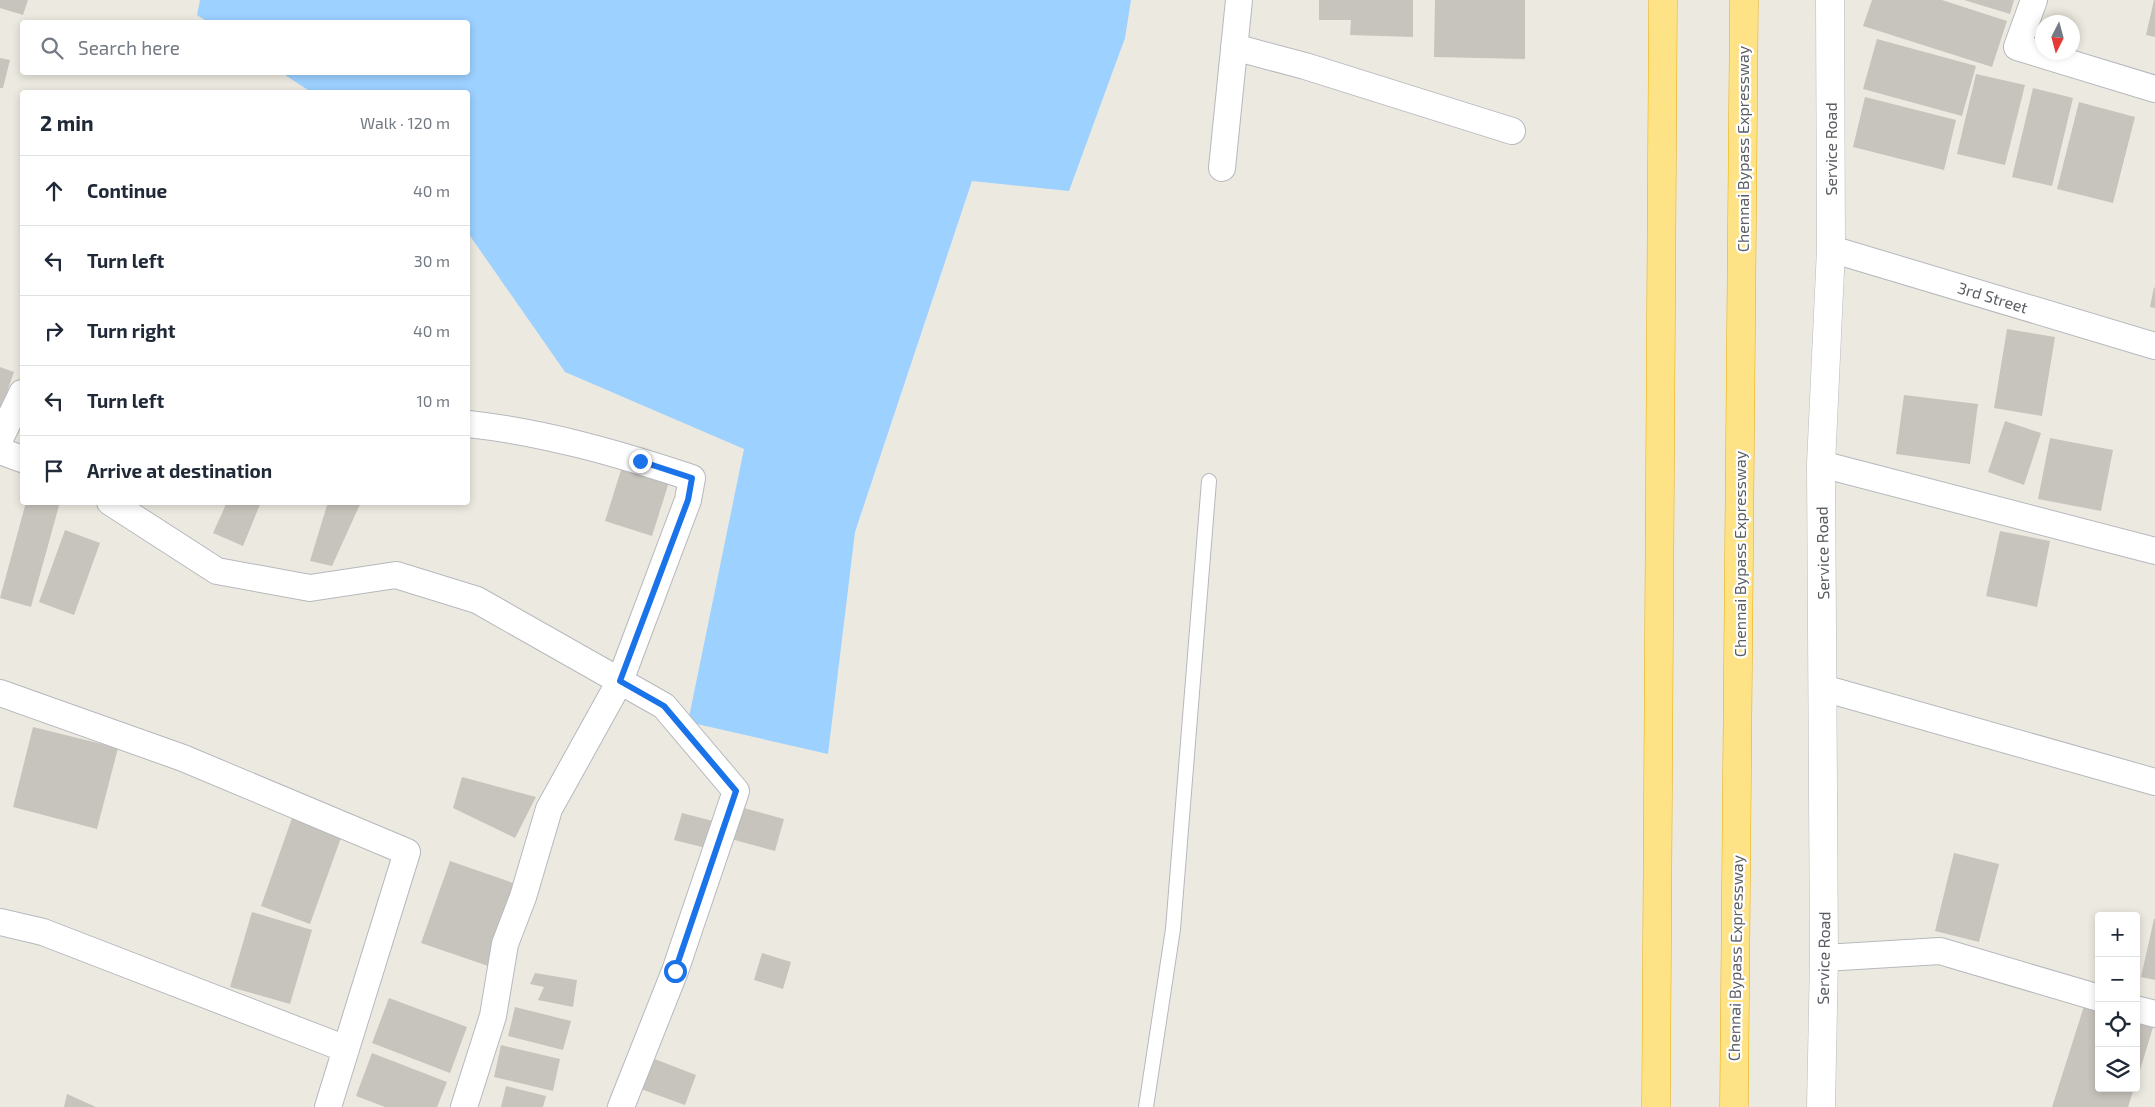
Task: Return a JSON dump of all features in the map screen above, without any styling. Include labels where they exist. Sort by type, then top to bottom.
[{"type":"highway","points":[[1656,1107],[1663,0]]},
{"type":"highway","name":"Chennai Bypass Expressway","points":[[1734,1107],[1744,0]]},
{"type":"street","points":[[1222,168],[1239,0]]},
{"type":"street","name":"Service Road","points":[[1821,1107],[1824,958],[1821,464],[1831,248],[1830,0]]},
{"type":"street","points":[[2034,0],[2017,47],[2155,89]]},
{"type":"street","points":[[1234,48],[1305,66],[1512,131]]},
{"type":"street","name":"3rd Street","points":[[1831,248],[2155,346]]},
{"type":"street","points":[[0,439],[20,397]]},
{"type":"street","points":[[464,1107],[493,1016],[505,944],[523,897],[549,809],[620,681],[688,500],[692,478],[640,461],[508,428],[470,424]]},
{"type":"street","points":[[0,451],[20,457]]},
{"type":"street","points":[[1821,464],[2155,551]]},
{"type":"street","points":[[122,506],[216,571],[310,588],[396,575],[477,600],[664,706],[736,791],[675,971],[621,1107]]},
{"type":"street","points":[[1823,688],[2155,782]]},
{"type":"street","points":[[0,693],[183,758],[406,852],[328,1107]]},
{"type":"street","points":[[0,922],[44,932],[346,1049]]},
{"type":"street","points":[[1824,958],[1940,951],[2095,997]]},
{"type":"street","points":[[2140,1010],[2155,1014]]},
{"type":"lane","points":[[1146,1107],[1173,930],[1209,482]]},
{"type":"water","points":[[200,0],[1131,0],[1125,38],[1069,191],[972,181],[855,532],[828,754],[688,722],[744,449],[565,372],[470,236],[470,90],[308,90],[285,75],[470,75],[470,20],[205,20],[197,15]]},
{"type":"building","points":[[0,0],[28,0],[23,15],[0,8]]},
{"type":"building","points":[[1319,0],[1413,0],[1413,37],[1350,35],[1351,20],[1319,20]]},
{"type":"building","points":[[1435,0],[1525,0],[1525,59],[1434,57]]},
{"type":"building","points":[[1872,0],[1942,0],[2007,21],[1992,67],[1863,26]]},
{"type":"building","points":[[1964,0],[2014,0],[2010,14]]},
{"type":"building","points":[[2155,0],[2155,37],[2146,35]]},
{"type":"building","points":[[1877,39],[1976,66],[1962,116],[1863,89]]},
{"type":"building","points":[[0,58],[10,60],[3,88],[0,88]]},
{"type":"building","points":[[1976,74],[2025,85],[2005,165],[1957,154]]},
{"type":"building","points":[[2033,88],[2073,98],[2052,186],[2012,177]]},
{"type":"building","points":[[1865,97],[1956,120],[1944,170],[1853,147]]},
{"type":"building","points":[[2079,102],[2135,117],[2113,203],[2057,189]]},
{"type":"building","points":[[2155,288],[2155,308],[2150,307]]},
{"type":"building","points":[[2007,329],[2055,337],[2042,416],[1994,408]]},
{"type":"building","points":[[0,367],[14,372],[0,412]]},
{"type":"building","points":[[1904,395],[1978,404],[1970,464],[1896,454]]},
{"type":"building","points":[[2005,421],[2041,433],[2024,485],[1988,472]]},
{"type":"building","points":[[2050,438],[2113,450],[2101,511],[2038,499]]},
{"type":"building","points":[[622,467],[669,482],[652,536],[605,521]]},
{"type":"building","points":[[25,505],[59,505],[31,607],[0,598]]},
{"type":"building","points":[[226,505],[260,505],[243,546],[213,533]]},
{"type":"building","points":[[327,505],[360,505],[332,566],[310,561]]},
{"type":"building","points":[[65,530],[100,543],[74,615],[39,602]]},
{"type":"building","points":[[2000,531],[2050,541],[2037,607],[1986,596]]},
{"type":"building","points":[[33,727],[118,748],[97,829],[13,807]]},
{"type":"building","points":[[462,777],[536,797],[515,838],[453,808]]},
{"type":"building","points":[[740,807],[784,819],[775,851],[731,839]]},
{"type":"building","points":[[682,813],[713,821],[706,848],[674,840]]},
{"type":"building","points":[[292,818],[342,835],[310,924],[261,906]]},
{"type":"building","points":[[1954,853],[1999,864],[1979,942],[1935,931]]},
{"type":"building","points":[[450,861],[522,886],[494,968],[421,943]]},
{"type":"building","points":[[252,912],[312,930],[290,1004],[230,987]]},
{"type":"building","points":[[2155,919],[2155,980],[2141,977]]},
{"type":"building","points":[[762,953],[791,962],[783,989],[754,980]]},
{"type":"building","points":[[535,973],[577,980],[573,1007],[538,1000],[544,987],[530,984]]},
{"type":"building","points":[[389,998],[467,1027],[450,1073],[372,1043]]},
{"type":"building","points":[[2085,1003],[2095,1006],[2095,1092],[2133,1092],[2128,1107],[2052,1107]]},
{"type":"building","points":[[515,1007],[571,1021],[563,1050],[508,1036]]},
{"type":"building","points":[[2140,1019],[2154,1024],[2140,1070]]},
{"type":"building","points":[[501,1045],[560,1059],[553,1091],[494,1077]]},
{"type":"building","points":[[372,1053],[447,1082],[437,1107],[385,1107],[356,1096]]},
{"type":"building","points":[[652,1058],[696,1075],[685,1105],[641,1089]]},
{"type":"building","points":[[506,1086],[546,1096],[543,1107],[501,1107]]},
{"type":"building","points":[[67,1094],[96,1107],[64,1107]]},
{"type":"route","points":[[640,461],[692,478],[688,500],[620,681],[664,706],[736,791],[675,971]]}]
